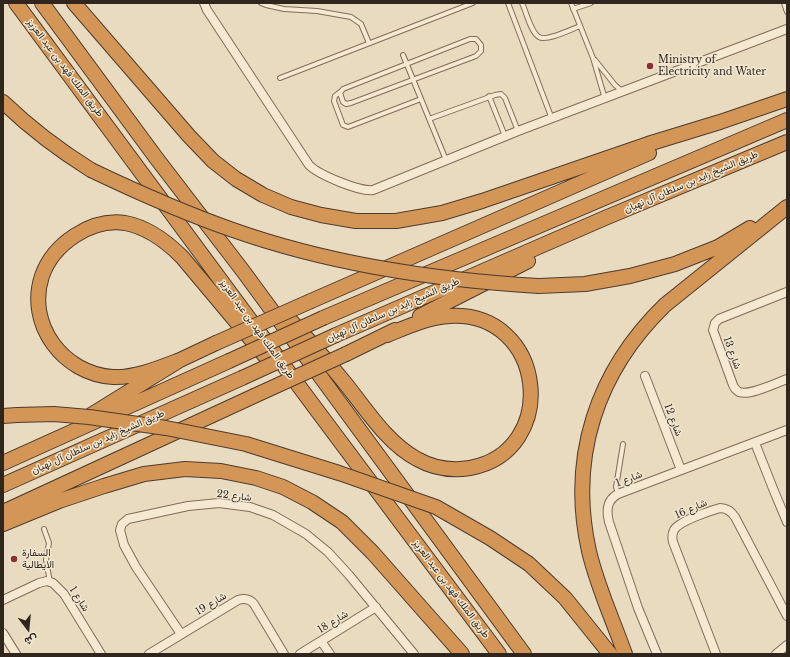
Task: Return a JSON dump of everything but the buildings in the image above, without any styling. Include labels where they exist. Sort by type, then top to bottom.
[{"type":"highway","name":"طريق الملك فهد بن عبد العزيز","points":[[16,3],[499,654]]},
{"type":"highway","name":"طريق الملك فهد بن عبد العزيز","points":[[42,3],[157,159],[243,271],[524,654]]},
{"type":"highway","points":[[74,3],[189,136],[213,161],[236,179],[291,207],[321,215],[356,221],[396,221],[442,213],[490,199],[630,150],[787,99]]},
{"type":"highway","points":[[3,102],[59,150],[91,170],[138,192],[213,222],[283,246],[326,257],[435,278],[539,286],[585,284],[630,276],[675,264],[718,246],[787,206]]},
{"type":"highway","name":"طريق الشيخ زايد بن سلطان آل نهيان","points":[[3,463],[323,318],[787,120]]},
{"type":"highway","points":[[19,455],[73,426],[180,360],[720,122]]},
{"type":"highway","name":"طريق الشيخ زايد بن سلطان آل نهيان","points":[[3,485],[336,335],[605,218],[787,142]]},
{"type":"highway","points":[[625,654],[593,566],[584,520],[584,458],[591,424],[598,403],[617,365],[636,336],[649,321],[665,305],[787,206]]},
{"type":"highway","points":[[3,512],[387,335],[569,240],[605,218]]},
{"type":"highway","points":[[180,360],[139,374],[113,377],[94,374],[76,366],[60,353],[48,338],[40,318],[38,308],[40,287],[46,267],[52,258],[69,240],[79,233],[102,224],[126,223],[162,239],[182,257],[248,337],[310,401]]},
{"type":"highway","points":[[243,271],[312,344],[387,435],[410,455],[426,464],[438,467],[451,469],[468,468],[493,459],[514,442],[527,419],[531,402],[531,386],[529,371],[523,358],[514,343],[505,334],[495,327],[480,320],[457,316],[434,318],[387,335]]},
{"type":"highway","points":[[10,415],[54,414],[89,417],[166,428],[246,444],[339,473],[436,507],[490,538],[529,564],[565,598],[610,654]]},
{"type":"highway","points":[[3,524],[59,501],[144,474],[185,469],[221,471],[256,478],[283,488],[312,502],[342,522],[373,553],[462,654]]},
{"type":"street","points":[[204,3],[207,10],[306,161],[317,171],[358,189],[370,190],[518,131],[787,29]]},
{"type":"street","name":"شارع 13","points":[[787,292],[719,319],[715,323],[714,330],[732,385],[738,391],[744,393],[752,392],[787,378]]},
{"type":"street","name":"شارع 12","points":[[646,376],[681,470]]},
{"type":"street","name":"شارع 1","points":[[658,654],[638,608],[609,522],[607,512],[610,499],[618,494],[787,430]]},
{"type":"street","points":[[755,443],[787,522]]},
{"type":"street","name":"شارع 22","points":[[181,634],[136,567],[124,545],[120,530],[122,524],[128,519],[188,506],[208,503],[236,504],[261,510],[295,527],[318,543],[339,564],[414,654]]},
{"type":"street","name":"شارع 16","points":[[716,654],[673,542],[672,538],[674,529],[681,523],[720,508],[730,511],[735,517],[787,616]]},
{"type":"street","points":[[3,600],[39,583],[50,582]]},
{"type":"street","name":"شارع 1","points":[[50,582],[64,594],[102,654]]},
{"type":"street","name":"شارع 19","points":[[149,654],[238,600],[247,599],[253,602],[284,654]]},
{"type":"street","name":"شارع 18","points":[[300,654],[376,607]]},
{"type":"street","points":[[3,633],[16,654]]},
{"type":"street","points":[[321,641],[330,654]]},
{"type":"street","points":[[776,654],[787,645]]},
{"type":"lane","points":[[261,3],[284,8],[317,11],[351,17],[362,24],[369,43]]},
{"type":"lane","points":[[280,78],[473,3]]},
{"type":"lane","points":[[508,3],[552,119]]},
{"type":"lane","points":[[522,3],[538,37],[549,38],[580,26]]},
{"type":"lane","points":[[571,3],[594,58],[605,99]]},
{"type":"lane","points":[[574,9],[591,3]]},
{"type":"lane","points":[[784,3],[787,12]]},
{"type":"lane","points":[[340,92],[344,103],[349,104],[476,56],[481,51],[481,45],[476,39],[470,39],[345,88],[340,92],[335,96],[334,101],[344,125],[348,127],[421,99]]},
{"type":"lane","points":[[402,55],[446,160]]},
{"type":"lane","points":[[594,58],[615,85],[623,92]]},
{"type":"lane","points":[[430,119],[499,94],[504,96],[518,131]]},
{"type":"lane","points":[[490,96],[505,137]]},
{"type":"lane","points":[[618,494],[616,487],[624,444]]},
{"type":"lane","points":[[44,529],[49,543],[46,560],[50,582]]},
{"type":"place","name":"Ministry of Electricity and Water","points":[[650,66]]},
{"type":"place","name":"السفارة الايطالية","points":[[14,559]]}]
